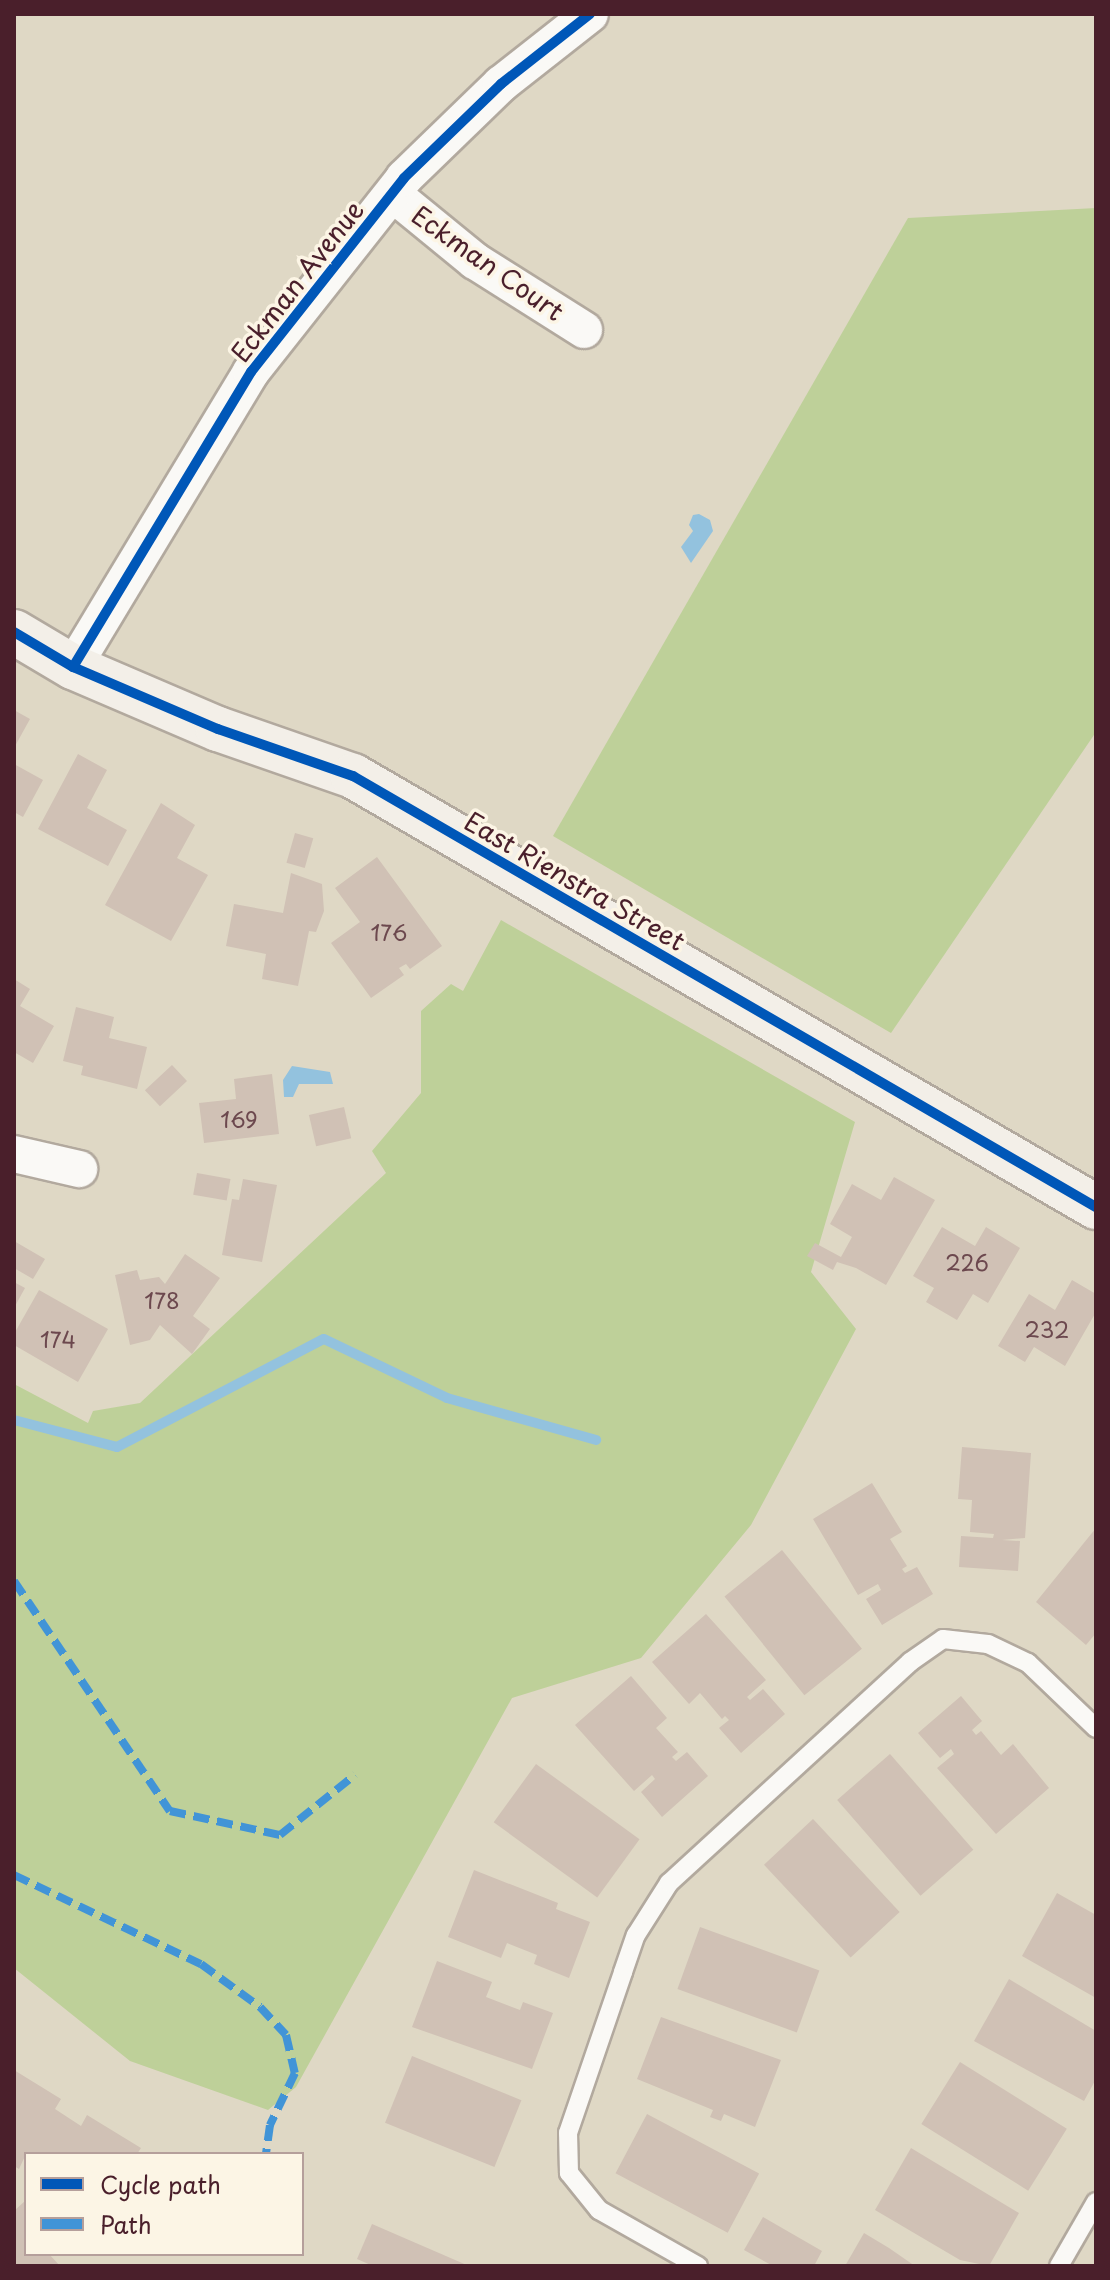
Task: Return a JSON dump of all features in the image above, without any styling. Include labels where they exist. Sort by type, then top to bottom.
[{"type":"street","name":"Eckman Avenue","points":[[73,667],[251,372],[393,194],[501,84],[590,14]]},
{"type":"street","name":"Eckman Court","points":[[393,194],[475,261],[584,330]]},
{"type":"street","name":"East Rienstra Street","points":[[14,632],[73,667],[218,729],[353,776],[1096,1207]]},
{"type":"street","points":[[14,1154],[79,1169]]},
{"type":"lane","points":[[698,2266],[599,2210],[569,2173],[568,2133],[636,1935],[669,1883],[910,1662],[943,1639],[988,1644],[1028,1663],[1096,1728]]},
{"type":"lane","points":[[1059,2266],[1090,2225],[1096,2202]]},
{"type":"green space","points":[[1096,208],[1096,732],[891,1033],[553,836],[908,218]]},
{"type":"green space","points":[[501,920],[855,1122],[811,1272],[856,1329],[751,1525],[641,1658],[512,1698],[296,2087],[268,2110],[130,2061],[14,1968],[14,1384],[88,1423],[93,1411],[140,1403],[386,1173],[372,1151],[421,1093],[421,1011],[451,984],[463,991]]},
{"type":"water","points":[[699,514],[710,520],[713,531],[691,563],[681,547],[693,531],[689,525],[693,515]]},
{"type":"water","points":[[292,1066],[330,1072],[333,1084],[299,1084],[293,1097],[284,1097],[283,1080]]},
{"type":"building","points":[[14,710],[30,719],[14,748]]},
{"type":"building","points":[[78,754],[107,770],[87,808],[127,830],[108,866],[38,829]]},
{"type":"building","points":[[14,764],[43,780],[23,817],[14,812]]},
{"type":"building","points":[[161,803],[195,825],[177,858],[208,875],[171,941],[105,905]]},
{"type":"building","points":[[295,833],[313,838],[305,868],[286,863]]},
{"type":"building","points":[[377,857],[442,946],[410,969],[406,964],[399,968],[404,975],[371,998],[331,943],[360,922],[335,888]]},
{"type":"building","points":[[291,873],[322,884],[324,911],[316,932],[309,931],[298,986],[262,979],[266,954],[226,946],[234,904],[283,913]]},
{"type":"building","points":[[14,979],[30,989],[20,1006],[54,1026],[33,1063],[14,1052]]},
{"type":"building","points":[[76,1007],[114,1017],[109,1038],[147,1047],[137,1089],[81,1075],[83,1066],[63,1061]]},
{"type":"building","points":[[172,1065],[187,1081],[160,1106],[145,1090]]},
{"type":"building","points":[[272,1074],[279,1134],[204,1143],[199,1103],[236,1099],[234,1079]]},
{"type":"building","points":[[344,1107],[351,1138],[316,1146],[309,1115]]},
{"type":"building","points":[[197,1173],[230,1179],[227,1201],[193,1195]]},
{"type":"building","points":[[894,1177],[935,1200],[886,1285],[856,1268],[837,1262],[833,1270],[807,1256],[815,1243],[841,1257],[852,1237],[830,1224],[852,1184],[881,1200]]},
{"type":"building","points":[[243,1179],[277,1185],[262,1262],[222,1255],[232,1199],[239,1200]]},
{"type":"building","points":[[942,1227],[975,1246],[986,1227],[1020,1248],[988,1303],[973,1294],[957,1320],[926,1302],[934,1288],[913,1276]]},
{"type":"building","points":[[14,1241],[45,1259],[33,1279],[14,1268]]},
{"type":"building","points":[[185,1254],[220,1278],[193,1316],[210,1329],[192,1354],[160,1325],[150,1340],[130,1345],[115,1275],[137,1270],[140,1280],[159,1277],[165,1284]]},
{"type":"building","points":[[1072,1280],[1096,1294],[1096,1312],[1065,1366],[1034,1347],[1025,1362],[998,1346],[1029,1294],[1055,1310]]},
{"type":"building","points":[[14,1282],[25,1288],[14,1308]]},
{"type":"building","points":[[39,1290],[108,1329],[78,1382],[14,1345],[14,1334]]},
{"type":"building","points":[[962,1447],[1031,1453],[1025,1538],[1002,1540],[1020,1541],[1018,1571],[959,1567],[961,1536],[993,1538],[994,1534],[970,1532],[972,1500],[958,1499]]},
{"type":"building","points":[[872,1483],[902,1532],[890,1539],[907,1566],[902,1569],[905,1573],[917,1567],[933,1594],[882,1625],[866,1599],[881,1590],[878,1584],[858,1595],[813,1519]]},
{"type":"building","points":[[1096,1528],[1096,1633],[1086,1645],[1036,1602]]},
{"type":"building","points":[[782,1550],[862,1649],[804,1695],[724,1597]]},
{"type":"building","points":[[706,1614],[766,1680],[747,1697],[750,1700],[763,1689],[785,1714],[741,1753],[719,1728],[729,1720],[725,1716],[722,1719],[700,1693],[689,1704],[652,1662]]},
{"type":"building","points":[[631,1676],[667,1718],[656,1728],[678,1752],[672,1757],[676,1761],[687,1752],[708,1776],[662,1817],[641,1792],[655,1779],[652,1775],[634,1791],[575,1725]]},
{"type":"building","points":[[961,1696],[982,1721],[972,1730],[976,1735],[981,1731],[1001,1755],[1013,1744],[1049,1788],[996,1834],[937,1768],[954,1754],[951,1749],[940,1758],[918,1733]]},
{"type":"building","points":[[890,1754],[973,1850],[920,1896],[837,1800]]},
{"type":"building","points":[[536,1764],[640,1839],[597,1897],[494,1822]]},
{"type":"building","points":[[813,1819],[900,1912],[851,1958],[764,1865]]},
{"type":"building","points":[[474,1870],[558,1903],[556,1909],[590,1922],[569,1978],[534,1964],[537,1955],[507,1943],[501,1958],[448,1937]]},
{"type":"building","points":[[1057,1893],[1096,1915],[1096,1998],[1022,1956]]},
{"type":"building","points":[[700,1927],[819,1970],[797,2032],[677,1989]]},
{"type":"building","points":[[437,1961],[492,1982],[486,1997],[520,2010],[523,2002],[553,2013],[532,2069],[412,2027]]},
{"type":"building","points":[[1009,1979],[1096,2031],[1096,2079],[1084,2101],[974,2041]]},
{"type":"building","points":[[661,2017],[781,2060],[755,2127],[724,2114],[721,2121],[710,2117],[713,2110],[637,2079]]},
{"type":"building","points":[[412,2056],[521,2100],[494,2167],[385,2123]]},
{"type":"building","points":[[960,2062],[1067,2129],[1028,2191],[921,2124]]},
{"type":"building","points":[[14,2070],[61,2099],[55,2109],[81,2126],[87,2115],[141,2148],[138,2152],[24,2152],[19,2169],[14,2166]]},
{"type":"building","points":[[647,2114],[759,2174],[728,2233],[616,2173]]},
{"type":"building","points":[[911,2148],[1019,2213],[989,2266],[960,2260],[875,2210]]},
{"type":"building","points":[[24,2202],[24,2256],[51,2256],[60,2266],[14,2266],[14,2211]]},
{"type":"building","points":[[763,2217],[822,2251],[814,2266],[773,2266],[744,2250]]},
{"type":"building","points":[[372,2224],[469,2266],[373,2266],[357,2259]]},
{"type":"building","points":[[864,2233],[889,2248],[915,2266],[845,2266]]},
{"type":"waterway","points":[[14,1420],[117,1447],[324,1339],[447,1398],[596,1440]]},
{"type":"marked path","points":[[14,1581],[170,1811],[280,1835],[355,1775]]},
{"type":"marked path","points":[[14,1875],[201,1964],[260,2007],[286,2035],[295,2073],[270,2125],[266,2152]]},
{"type":"cycle path","points":[[73,667],[251,372],[404,178],[501,84],[590,14]]},
{"type":"cycle path","points":[[14,632],[73,667],[218,729],[353,776],[1096,1207]]}]
